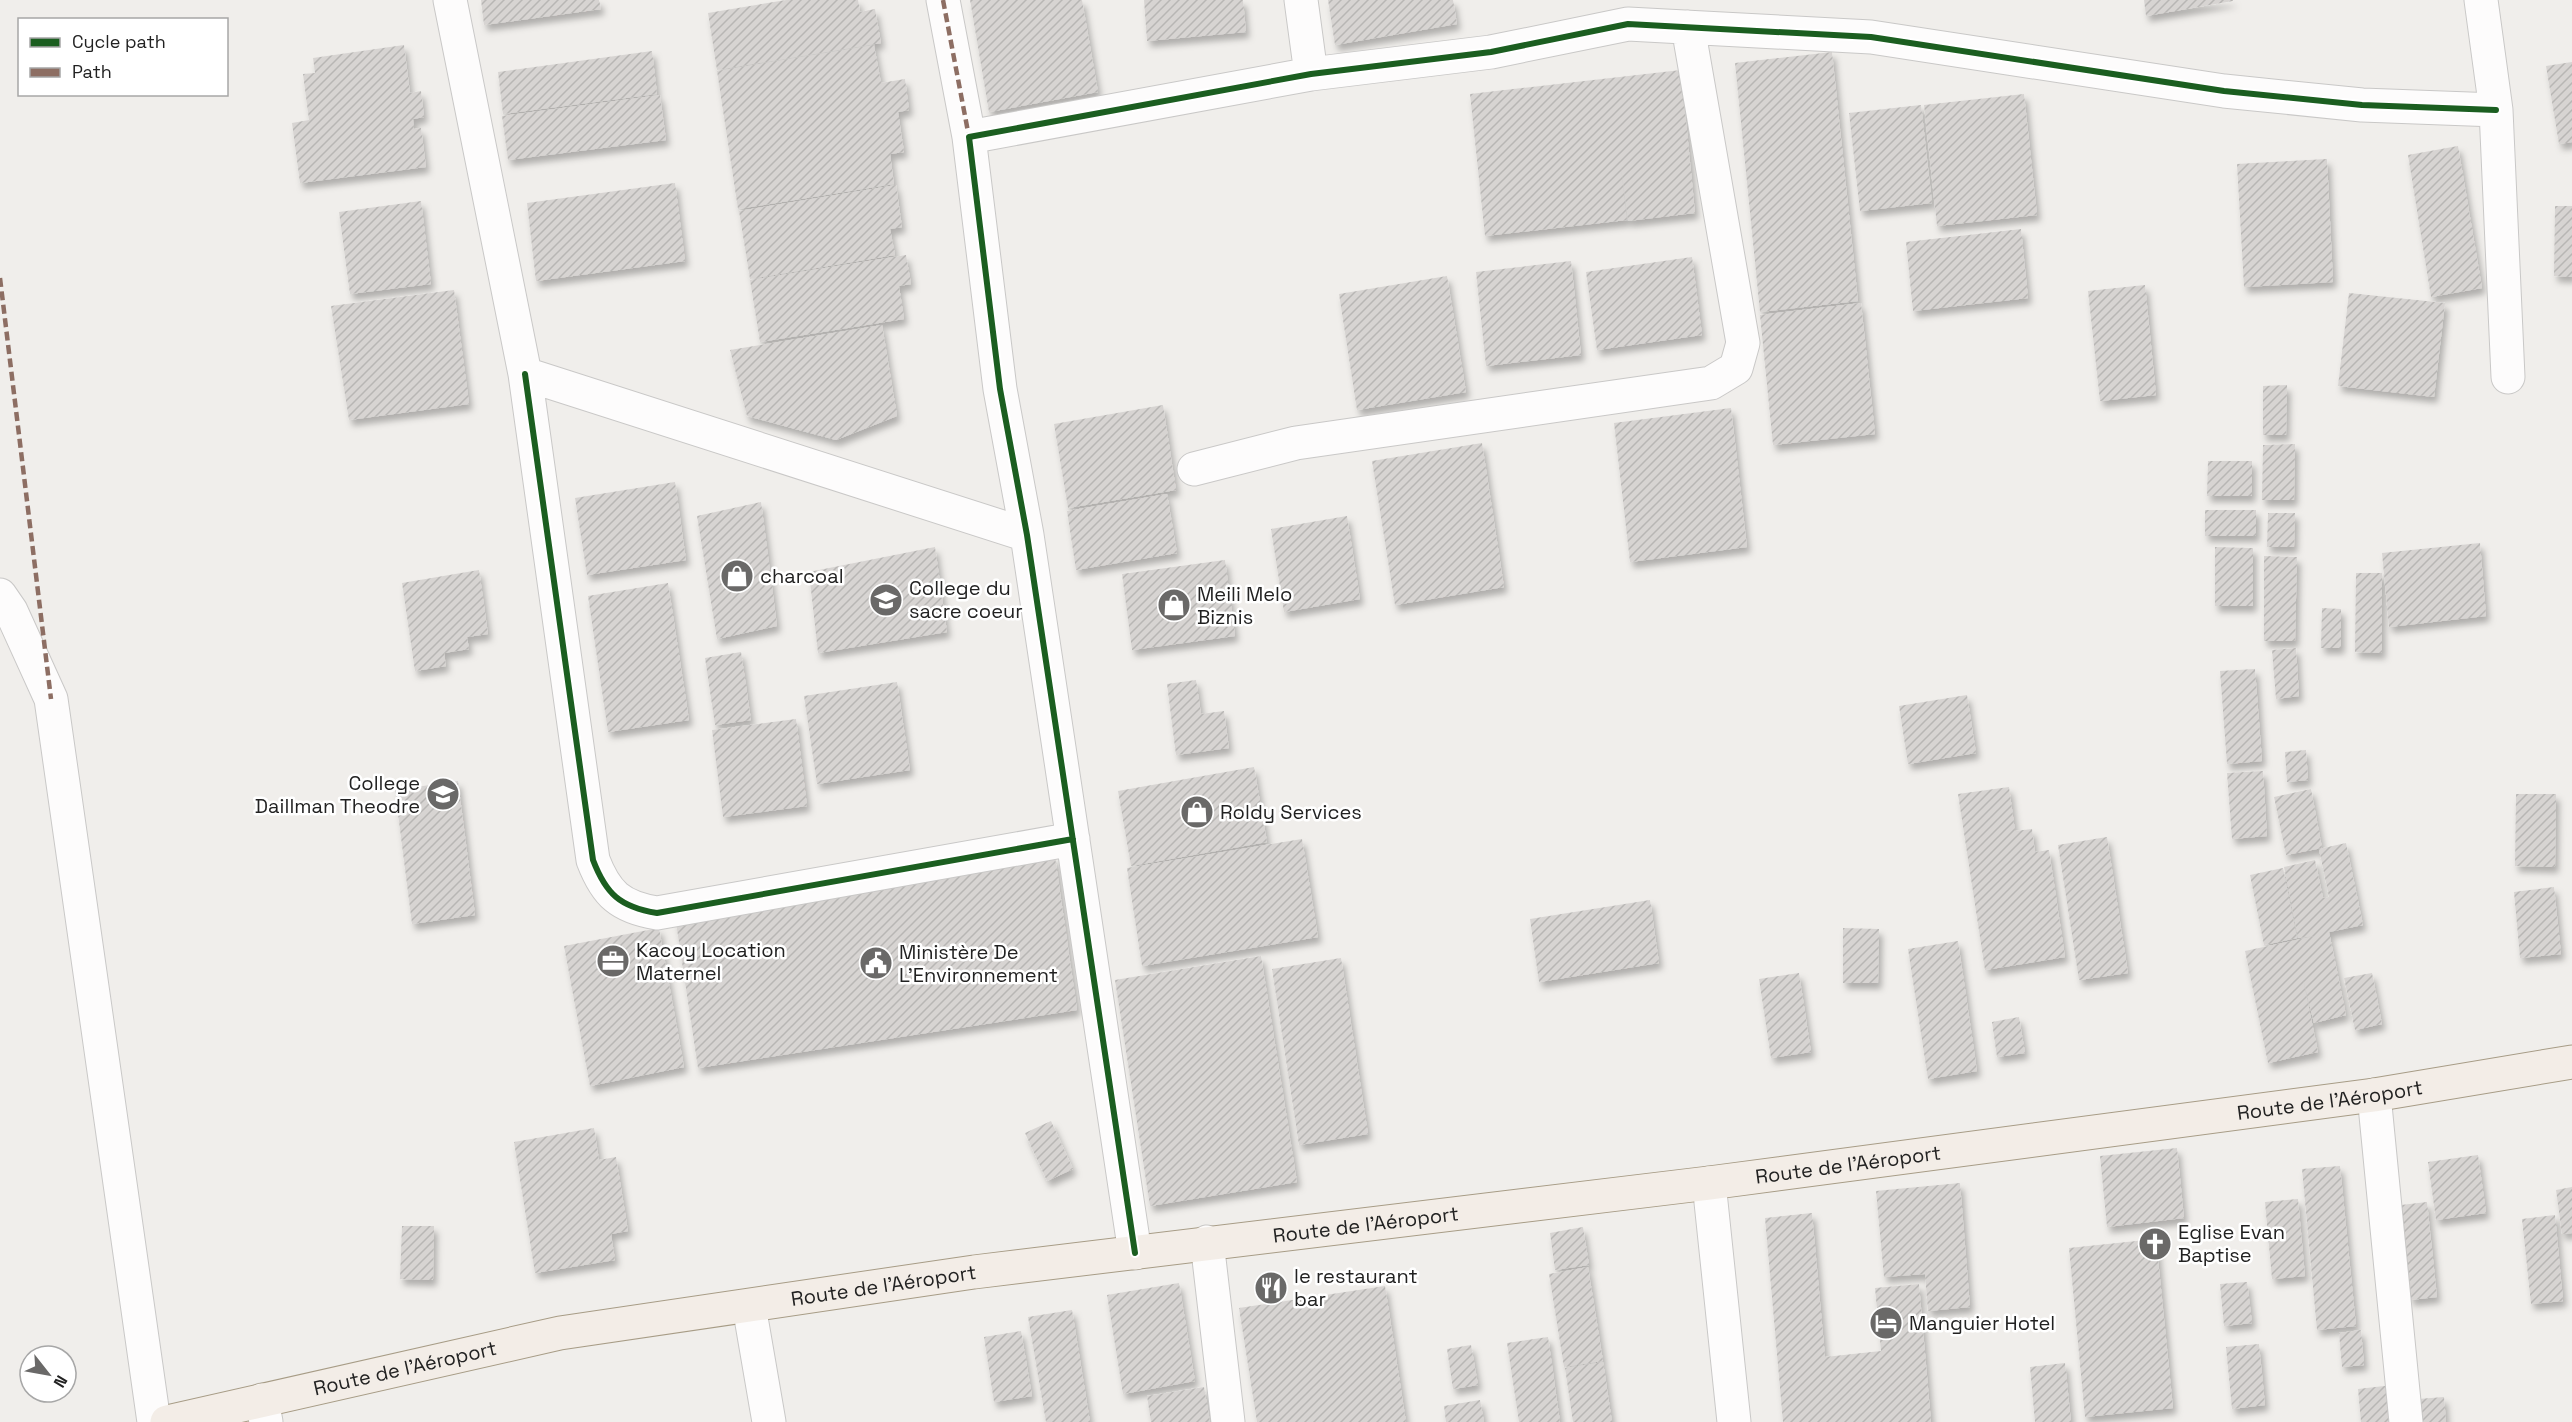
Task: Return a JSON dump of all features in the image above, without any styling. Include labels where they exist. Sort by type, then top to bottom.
[{"type":"main road","name":"Route de l’Aéroport","points":[[167,1422],[264,1411],[560,1333],[974,1272],[1709,1183],[2374,1095],[2572,1062]]},
{"type":"street","points":[[450,0],[525,374],[593,860],[601,882],[616,898],[634,909],[657,913],[1073,839]]},
{"type":"street","points":[[943,0],[969,137],[1000,388],[1027,535],[1135,1253]]},
{"type":"street","points":[[1301,0],[1311,75]]},
{"type":"street","points":[[2481,0],[2496,110],[2508,377]]},
{"type":"street","points":[[969,137],[1311,75],[1491,52],[1639,12],[1688,27],[1871,37],[2224,91],[2339,103],[2496,110]]},
{"type":"street","points":[[1194,469],[1296,443],[1712,383],[1736,368],[1743,344],[1688,27]]},
{"type":"street","points":[[525,374],[1027,535]]},
{"type":"street","points":[[0,595],[11,611],[51,699],[154,1422]]},
{"type":"street","points":[[2374,1095],[2406,1422]]},
{"type":"street","points":[[1709,1183],[1734,1422]]},
{"type":"street","points":[[1207,1242],[1228,1422]]},
{"type":"street","points":[[749,1306],[769,1422]]},
{"type":"building","points":[[481,0],[599,0],[601,9],[484,25]]},
{"type":"building","points":[[786,0],[858,0],[860,12],[875,9],[881,43],[717,70],[708,13]]},
{"type":"building","points":[[970,0],[1082,0],[1098,92],[989,112]]},
{"type":"building","points":[[1144,0],[1243,0],[1246,32],[1147,41]]},
{"type":"building","points":[[1328,0],[1453,0],[1457,24],[1335,45]]},
{"type":"building","points":[[2144,0],[2233,0],[2233,1],[2146,16]]},
{"type":"building","points":[[404,45],[410,93],[421,91],[424,117],[413,119],[414,129],[421,128],[426,167],[300,183],[292,123],[309,120],[303,74],[315,73],[313,58]]},
{"type":"building","points":[[874,45],[881,83],[905,79],[909,110],[898,112],[904,152],[890,154],[894,184],[738,209],[717,71]]},
{"type":"building","points":[[652,51],[657,94],[503,114],[498,72]]},
{"type":"building","points":[[1832,52],[1858,301],[1760,312],[1735,63]]},
{"type":"building","points":[[2572,62],[2572,142],[2559,144],[2546,66]]},
{"type":"building","points":[[1681,70],[1695,213],[1628,221],[1620,158],[1627,220],[1485,236],[1470,94]]},
{"type":"building","points":[[2024,94],[2037,215],[1937,226],[1924,105]]},
{"type":"building","points":[[660,95],[666,140],[508,160],[502,116]]},
{"type":"building","points":[[1921,105],[1932,203],[1860,211],[1849,113]]},
{"type":"building","points":[[2458,146],[2482,288],[2431,297],[2408,155]]},
{"type":"building","points":[[2327,159],[2333,282],[2244,287],[2237,164]]},
{"type":"building","points":[[675,183],[685,261],[536,281],[527,203]]},
{"type":"building","points":[[896,185],[902,227],[890,229],[895,255],[750,279],[739,211]]},
{"type":"building","points":[[421,201],[431,284],[350,294],[339,212]]},
{"type":"building","points":[[2555,206],[2572,206],[2572,277],[2554,276]]},
{"type":"building","points":[[2021,229],[2028,298],[1913,311],[1906,242]]},
{"type":"building","points":[[906,255],[911,284],[899,286],[904,319],[760,342],[750,280]]},
{"type":"building","points":[[1692,257],[1702,335],[1597,350],[1586,272]]},
{"type":"building","points":[[1571,261],[1581,355],[1486,366],[1476,272]]},
{"type":"building","points":[[1447,276],[1466,392],[1357,410],[1339,294]]},
{"type":"building","points":[[2145,285],[2156,395],[2100,401],[2088,291]]},
{"type":"building","points":[[454,290],[469,404],[349,420],[331,306]]},
{"type":"building","points":[[2349,293],[2445,303],[2434,397],[2338,386]]},
{"type":"building","points":[[1861,303],[1875,434],[1773,445],[1760,315]]},
{"type":"building","points":[[882,325],[897,416],[836,440],[747,416],[730,350]]},
{"type":"building","points":[[2287,385],[2286,435],[2263,435],[2263,386]]},
{"type":"building","points":[[1163,405],[1176,490],[1068,508],[1054,424]]},
{"type":"building","points":[[1731,408],[1747,547],[1630,562],[1614,423]]},
{"type":"building","points":[[1482,443],[1504,587],[1395,605],[1372,461]]},
{"type":"building","points":[[2295,444],[2294,500],[2262,500],[2263,445]]},
{"type":"building","points":[[2208,461],[2252,461],[2252,496],[2207,496]]},
{"type":"building","points":[[675,482],[686,560],[587,575],[575,498]]},
{"type":"building","points":[[1167,494],[1177,553],[1076,570],[1067,511]]},
{"type":"building","points":[[761,502],[777,626],[717,639],[697,516]]},
{"type":"building","points":[[2205,510],[2256,510],[2256,536],[2205,536]]},
{"type":"building","points":[[2268,513],[2295,513],[2294,547],[2267,547]]},
{"type":"building","points":[[1347,516],[1360,599],[1284,612],[1271,529]]},
{"type":"building","points":[[2480,543],[2486,616],[2389,627],[2382,553]]},
{"type":"building","points":[[935,547],[947,632],[818,653],[809,572]]},
{"type":"building","points":[[2215,547],[2253,548],[2253,606],[2215,606]]},
{"type":"building","points":[[2264,556],[2297,557],[2295,641],[2264,641]]},
{"type":"building","points":[[1225,560],[1235,636],[1132,650],[1122,574]]},
{"type":"building","points":[[479,570],[488,634],[467,637],[469,649],[444,653],[446,666],[415,671],[402,583]]},
{"type":"building","points":[[2356,573],[2382,573],[2382,653],[2355,652]]},
{"type":"building","points":[[668,583],[689,720],[608,732],[588,596]]},
{"type":"building","points":[[2322,608],[2341,609],[2341,648],[2321,648]]},
{"type":"building","points":[[2296,648],[2299,696],[2276,699],[2272,650]]},
{"type":"building","points":[[741,652],[751,720],[715,725],[705,658]]},
{"type":"building","points":[[2255,669],[2262,761],[2227,764],[2220,671]]},
{"type":"building","points":[[1196,680],[1201,714],[1224,711],[1229,748],[1176,755],[1167,684]]},
{"type":"building","points":[[897,682],[910,770],[817,784],[804,696]]},
{"type":"building","points":[[1967,695],[1976,753],[1908,764],[1899,706]]},
{"type":"building","points":[[796,719],[807,806],[723,817],[712,730]]},
{"type":"building","points":[[2306,750],[2308,780],[2287,782],[2285,752]]},
{"type":"building","points":[[1254,767],[1267,842],[1131,866],[1118,791]]},
{"type":"building","points":[[2263,771],[2267,836],[2232,839],[2227,773]]},
{"type":"building","points":[[458,781],[475,915],[412,924],[395,790]]},
{"type":"building","points":[[2009,787],[2015,831],[2032,829],[2035,852],[2049,850],[2065,957],[1985,970],[1958,794]]},
{"type":"building","points":[[2311,789],[2322,848],[2286,855],[2274,797]]},
{"type":"building","points":[[2516,794],[2556,794],[2555,867],[2515,866]]},
{"type":"building","points":[[2107,837],[2128,973],[2079,980],[2058,845]]},
{"type":"building","points":[[1302,839],[1318,937],[1142,966],[1127,868]]},
{"type":"building","points":[[2346,843],[2363,925],[2329,932],[2346,1015],[2314,1023],[2303,979],[2318,1052],[2268,1063],[2245,951],[2315,936],[2298,938],[2284,867],[2315,860],[2323,898],[2329,897],[2319,849]]},
{"type":"building","name":"Ministère De L'Environnement","points":[[1055,857],[1077,1010],[698,1068],[675,916]]},
{"type":"building","points":[[2283,868],[2297,938],[2264,945],[2250,875]]},
{"type":"building","points":[[2554,887],[2561,954],[2520,958],[2514,892]]},
{"type":"building","points":[[1650,900],[1659,963],[1539,982],[1530,919]]},
{"type":"building","points":[[659,928],[684,1067],[590,1086],[564,946]]},
{"type":"building","points":[[1843,928],[1879,929],[1878,983],[1843,983]]},
{"type":"building","points":[[1958,941],[1977,1071],[1928,1079],[1908,949]]},
{"type":"building","points":[[1261,956],[1297,1182],[1150,1206],[1115,980]]},
{"type":"building","points":[[1341,958],[1368,1134],[1299,1145],[1272,969]]},
{"type":"building","points":[[1799,973],[1811,1052],[1771,1058],[1759,979]]},
{"type":"building","points":[[2372,973],[2382,1024],[2355,1030],[2344,978]]},
{"type":"building","points":[[2019,1017],[2025,1053],[1997,1057],[1992,1022]]},
{"type":"building","points":[[1051,1121],[1073,1169],[1047,1181],[1025,1133]]},
{"type":"building","points":[[594,1128],[599,1160],[616,1157],[628,1231],[611,1234],[615,1260],[535,1273],[514,1142]]},
{"type":"building","points":[[2177,1148],[2184,1218],[2107,1227],[2100,1156]]},
{"type":"building","points":[[2478,1155],[2486,1213],[2436,1220],[2428,1162]]},
{"type":"building","points":[[2340,1166],[2356,1326],[2317,1330],[2302,1169]]},
{"type":"building","points":[[1960,1183],[1970,1307],[1928,1311],[1925,1274],[1884,1277],[1876,1191]]},
{"type":"building","points":[[2572,1187],[2572,1233],[2562,1234],[2556,1190]]},
{"type":"building","points":[[2298,1199],[2305,1276],[2272,1279],[2265,1202]]},
{"type":"building","points":[[2427,1202],[2437,1297],[2410,1300],[2401,1205]]},
{"type":"building","points":[[1812,1213],[1825,1357],[1881,1351],[1875,1288],[1919,1284],[1931,1422],[1783,1422],[1765,1218]]},
{"type":"building","points":[[2555,1215],[2563,1301],[2531,1304],[2522,1219]]},
{"type":"building","points":[[402,1226],[434,1226],[433,1280],[400,1279]]},
{"type":"building","points":[[1583,1227],[1589,1265],[1555,1270],[1550,1233]]},
{"type":"building","points":[[2156,1239],[2173,1408],[2085,1417],[2069,1248]]},
{"type":"building","points":[[1588,1267],[1603,1361],[1564,1367],[1549,1274]]},
{"type":"building","points":[[2247,1282],[2252,1323],[2224,1326],[2220,1284]]},
{"type":"building","points":[[1179,1283],[1195,1381],[1123,1394],[1107,1295]]},
{"type":"building","points":[[1385,1286],[1406,1422],[1257,1422],[1239,1308]]},
{"type":"building","points":[[1072,1310],[1090,1422],[1046,1422],[1028,1317]]},
{"type":"building","points":[[2361,1330],[2364,1365],[2342,1367],[2339,1333]]},
{"type":"building","points":[[1021,1331],[1032,1396],[994,1402],[984,1337]]},
{"type":"building","points":[[1548,1337],[1560,1422],[1519,1422],[1507,1343]]},
{"type":"building","points":[[2259,1344],[2265,1405],[2232,1409],[2226,1347]]},
{"type":"building","points":[[1471,1345],[1478,1385],[1453,1389],[1447,1349]]},
{"type":"building","points":[[1603,1362],[1612,1422],[1573,1422],[1565,1368]]},
{"type":"building","points":[[2065,1363],[2071,1422],[2035,1422],[2030,1367]]},
{"type":"building","points":[[2393,1385],[2396,1422],[2361,1422],[2358,1389]]},
{"type":"building","points":[[1204,1387],[1210,1422],[1151,1422],[1147,1396]]},
{"type":"building","points":[[2444,1397],[2446,1422],[2420,1422],[2418,1399]]},
{"type":"building","points":[[1480,1400],[1484,1422],[1446,1422],[1444,1406]]},
{"type":"marked path","points":[[943,0],[969,137]]},
{"type":"marked path","points":[[0,278],[51,699]]},
{"type":"cycle path","points":[[1135,1253],[1027,535],[1000,389],[969,137],[1311,74],[1491,52],[1628,24],[1871,37],[2224,91],[2362,105],[2496,110]]},
{"type":"cycle path","points":[[525,374],[593,860],[603,882],[616,897],[633,907],[657,913],[1073,839]]},
{"type":"place","name":"charcoal","points":[[737,576]]},
{"type":"place","name":"College du sacre coeur","points":[[886,600]]},
{"type":"place","name":"Meili Melo Biznis","points":[[1174,605]]},
{"type":"place","name":"College Daillman Theodre","points":[[443,794]]},
{"type":"place","name":"Roldy Services","points":[[1197,812]]},
{"type":"place","name":"Kacoy Location Maternel","points":[[613,961]]},
{"type":"place","name":"Ministère De L'Environnement","points":[[876,963]]},
{"type":"place","name":"Eglise Evan Baptise","points":[[2155,1244]]},
{"type":"place","name":"le restaurant bar","points":[[1271,1288]]},
{"type":"place","name":"Manguier Hotel","points":[[1886,1323]]}]
